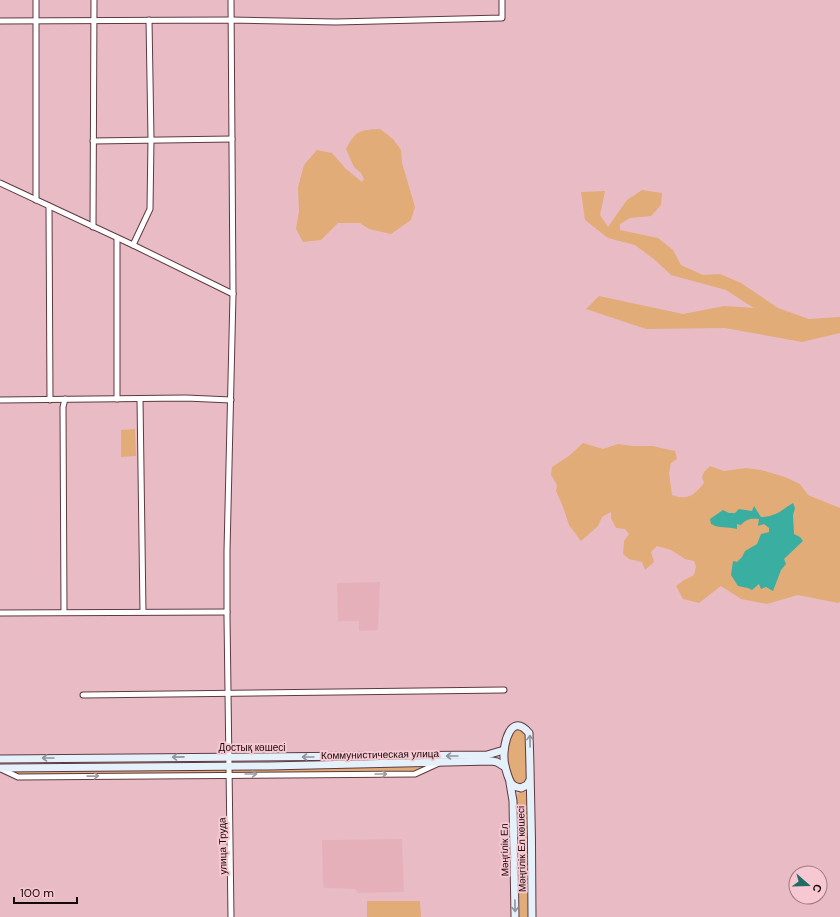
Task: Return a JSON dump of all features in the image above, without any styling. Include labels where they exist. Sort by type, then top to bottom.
[{"type":"street","points":[[36,0],[36,200]]},
{"type":"street","points":[[93,227],[94,0]]},
{"type":"street","name":"улица Труда","points":[[231,0],[233,294],[227,612],[232,917]]},
{"type":"street","points":[[0,21],[231,20],[336,22],[502,18],[502,0]]},
{"type":"street","points":[[133,245],[150,209],[151,140],[149,20]]},
{"type":"street","points":[[93,141],[232,139]]},
{"type":"street","points":[[0,183],[133,245],[233,294]]},
{"type":"street","points":[[49,206],[50,400]]},
{"type":"street","points":[[117,238],[117,399]]},
{"type":"street","points":[[0,400],[186,398],[231,400]]},
{"type":"street","points":[[64,612],[63,407],[65,399]]},
{"type":"street","points":[[140,399],[143,612]]},
{"type":"street","points":[[0,613],[227,612]]},
{"type":"street","points":[[83,695],[504,690]]},
{"type":"street","name":"Мәңгілік Ел көшесі","points":[[510,783],[505,767],[504,750],[507,735],[510,730],[516,726],[522,726],[530,733],[532,917]]},
{"type":"street","name":"Достық көшесі","points":[[0,759],[487,755],[504,750]]},
{"type":"street","name":"Коммунистическая улица","points":[[268,766],[492,761],[505,767]]},
{"type":"street","points":[[0,768],[18,777],[229,774],[415,774],[440,763]]},
{"type":"street","name":"Достық көшесі","points":[[0,768],[229,765],[268,766]]},
{"type":"street","points":[[510,783],[521,788],[530,780]]},
{"type":"street","name":"Мәңгілік Ел","points":[[510,783],[513,800],[515,917]]},
{"type":"shaded area","points":[[380,129],[393,139],[401,150],[402,163],[415,207],[411,220],[391,234],[369,229],[360,223],[338,223],[321,240],[303,242],[296,229],[299,211],[298,187],[304,165],[317,150],[332,153],[346,169],[362,182],[364,179],[361,173],[354,167],[346,149],[359,132]]},
{"type":"shaded area","points":[[642,190],[662,193],[661,205],[651,216],[630,218],[620,224],[620,230],[658,238],[673,250],[681,265],[703,275],[720,274],[741,283],[778,308],[809,319],[840,317],[840,333],[802,342],[725,328],[646,329],[586,309],[599,296],[683,314],[724,306],[754,308],[726,290],[671,275],[655,260],[635,245],[608,238],[585,220],[581,192],[605,191],[600,215],[608,227],[627,200]]},
{"type":"shaded area","points":[[135,429],[136,456],[121,457],[121,430]]},
{"type":"shaded area","points":[[583,443],[603,449],[618,444],[652,446],[675,451],[677,459],[671,463],[669,473],[672,495],[678,497],[687,497],[694,494],[704,483],[702,477],[704,472],[710,466],[724,471],[746,468],[761,470],[785,477],[800,484],[808,495],[840,508],[840,602],[838,603],[798,595],[767,604],[741,599],[721,586],[699,603],[683,599],[676,586],[694,575],[696,567],[694,561],[685,559],[671,550],[657,546],[651,552],[654,562],[645,570],[642,562],[629,559],[623,554],[624,541],[629,534],[625,529],[616,528],[611,518],[611,512],[602,517],[598,526],[581,541],[569,525],[556,491],[557,485],[551,475],[552,467],[569,456]]},
{"type":"shaded area","points":[[380,582],[378,630],[359,631],[359,621],[338,621],[337,583]]},
{"type":"shaded area","points":[[515,728],[526,731],[528,779],[526,783],[520,786],[512,782],[505,754],[510,736]]},
{"type":"shaded area","points":[[491,756],[491,759],[0,764],[0,761]]},
{"type":"shaded area","points":[[427,765],[414,772],[18,775],[8,770]]},
{"type":"shaded area","points":[[523,790],[528,795],[530,917],[518,917],[516,797],[520,791]]},
{"type":"shaded area","points":[[402,839],[404,892],[357,893],[356,889],[323,887],[322,840]]},
{"type":"shaded area","points":[[367,901],[420,901],[421,917],[367,917]]},
{"type":"water","points":[[793,503],[795,508],[793,515],[794,534],[800,537],[803,541],[784,559],[786,564],[781,570],[773,591],[766,587],[761,589],[759,584],[752,590],[738,586],[731,575],[733,561],[737,562],[745,551],[757,544],[761,534],[769,532],[769,528],[764,524],[758,526],[759,519],[749,519],[741,525],[737,524],[737,529],[714,526],[711,524],[710,519],[723,510],[729,513],[735,513],[739,509],[752,511],[754,506],[761,517],[766,517],[778,513]]}]
